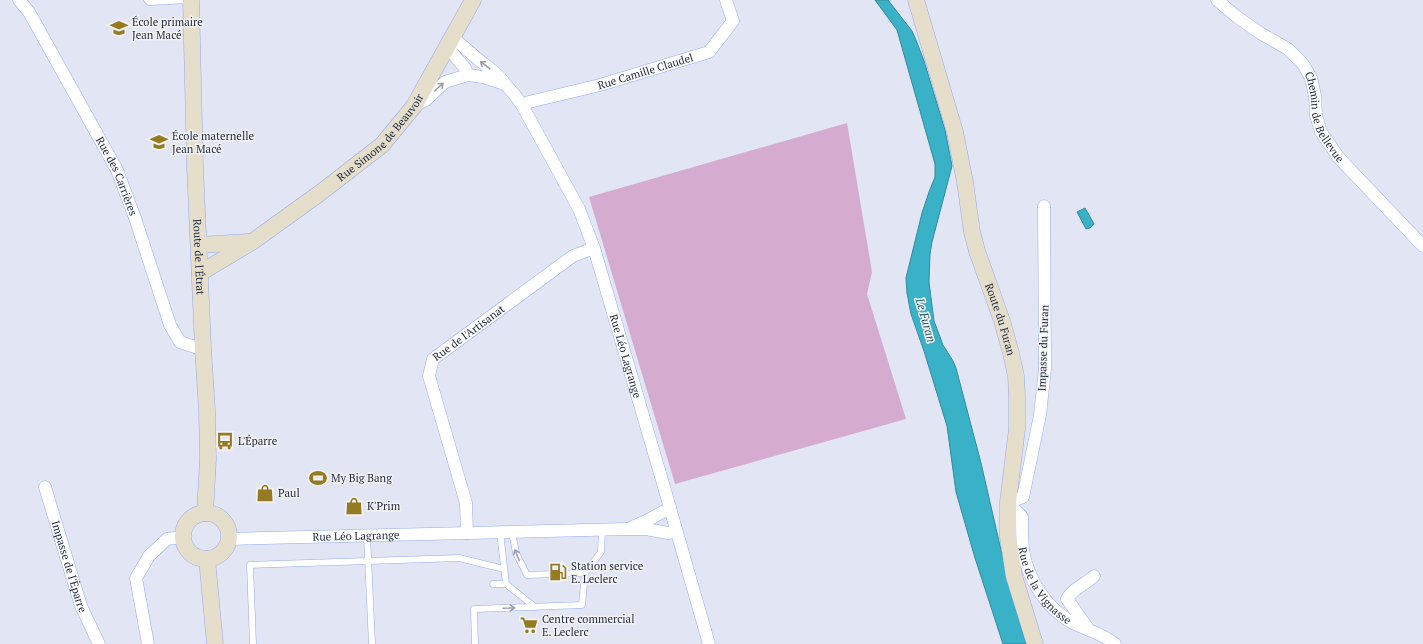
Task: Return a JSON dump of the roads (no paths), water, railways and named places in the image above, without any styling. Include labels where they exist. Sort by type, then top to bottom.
[{"type":"main road","name":"Route de l'Étrat","points":[[191,0],[195,167],[207,411],[208,454],[205,513]]},
{"type":"main road","name":"Rue Simone de Beauvoir","points":[[200,273],[252,242],[320,193],[382,145],[414,106],[473,0]]},
{"type":"main road","name":"Route du Furan","points":[[916,0],[955,132],[965,182],[972,232],[977,251],[1002,321],[1016,376],[1017,429],[1008,502],[1008,537],[1014,576],[1035,644]]},
{"type":"main road","points":[[199,245],[252,242]]},
{"type":"main road","points":[[205,513],[212,514],[224,522],[227,528],[228,539],[225,549],[220,554],[206,559],[193,555],[184,544],[183,537],[184,530],[191,518],[205,513]]},
{"type":"main road","points":[[206,559],[215,644]]},
{"type":"street","name":"Rue des Carrières","points":[[19,0],[29,12],[117,170],[135,218],[170,325],[180,342],[203,348]]},
{"type":"street","name":"Rue Camille Claudel","points":[[522,105],[600,85],[709,52],[733,21],[726,0]]},
{"type":"street","name":"Chemin de Bellevue","points":[[1217,0],[1237,17],[1260,33],[1288,49],[1303,64],[1311,78],[1315,96],[1316,115],[1321,132],[1339,158],[1423,246]]},
{"type":"street","points":[[449,42],[468,75]]},
{"type":"street","name":"Rue Léo Lagrange","points":[[449,42],[462,44],[482,63],[500,75],[505,84],[522,105],[579,209],[594,248],[709,644]]},
{"type":"street","points":[[414,106],[426,100],[445,82],[468,75],[483,77],[505,84]]},
{"type":"street","name":"Impasse du Furan","points":[[1008,502],[1023,497],[1040,415],[1045,369],[1044,206]]},
{"type":"street","name":"Rue de l'Artisanat","points":[[467,534],[466,503],[429,376],[433,359],[573,256],[594,248]]},
{"type":"street","name":"Impasse de l'Èparre","points":[[45,487],[81,606],[99,644]]},
{"type":"street","name":"Rue de la Vignasse","points":[[1008,502],[1022,517],[1023,549],[1025,560],[1029,573],[1037,589],[1050,605],[1071,622],[1108,638],[1115,644]]},
{"type":"street","points":[[627,528],[646,521],[670,508]]},
{"type":"street","points":[[627,528],[646,529],[668,533],[676,532]]},
{"type":"street","name":"Rue Léo Lagrange","points":[[228,539],[467,534],[627,528]]},
{"type":"street","points":[[148,644],[136,578],[148,556],[167,539],[183,537]]},
{"type":"street","points":[[1089,630],[1067,599],[1069,594],[1090,581],[1094,576]]},
{"type":"lane","points":[[147,0],[149,2],[191,0]]},
{"type":"lane","points":[[475,644],[474,610],[582,605],[585,573],[601,552],[602,529]]},
{"type":"lane","points":[[506,532],[527,575],[585,573]]},
{"type":"lane","points":[[506,532],[504,570],[506,584]]},
{"type":"lane","points":[[367,536],[372,644]]},
{"type":"lane","points":[[253,644],[250,565],[459,558],[504,570]]},
{"type":"lane","points":[[493,584],[506,584],[535,607]]},
{"type":"water","name":"Le Furan","points":[[875,0],[888,0],[912,31],[924,61],[945,130],[952,166],[930,254],[929,282],[934,321],[943,345],[956,368],[981,463],[1009,585],[1026,644],[1003,644],[975,558],[956,492],[947,426],[911,314],[906,278],[922,213],[935,177],[935,164],[897,30]]},
{"type":"water","points":[[1085,208],[1094,224],[1090,228],[1086,229],[1077,212]]},
{"type":"place","name":"École primaire Jean Macé","points":[[119,28]]},
{"type":"place","name":"École maternelle Jean Macé","points":[[159,142]]},
{"type":"place","name":"L'Éparre","points":[[225,441]]},
{"type":"place","name":"My Big Bang","points":[[318,478]]},
{"type":"place","name":"Paul","points":[[265,493]]},
{"type":"place","name":"K'Prim","points":[[354,506]]},
{"type":"place","name":"Station service E. Leclerc","points":[[558,572]]},
{"type":"place","name":"Centre commercial E. Leclerc","points":[[529,625]]}]
